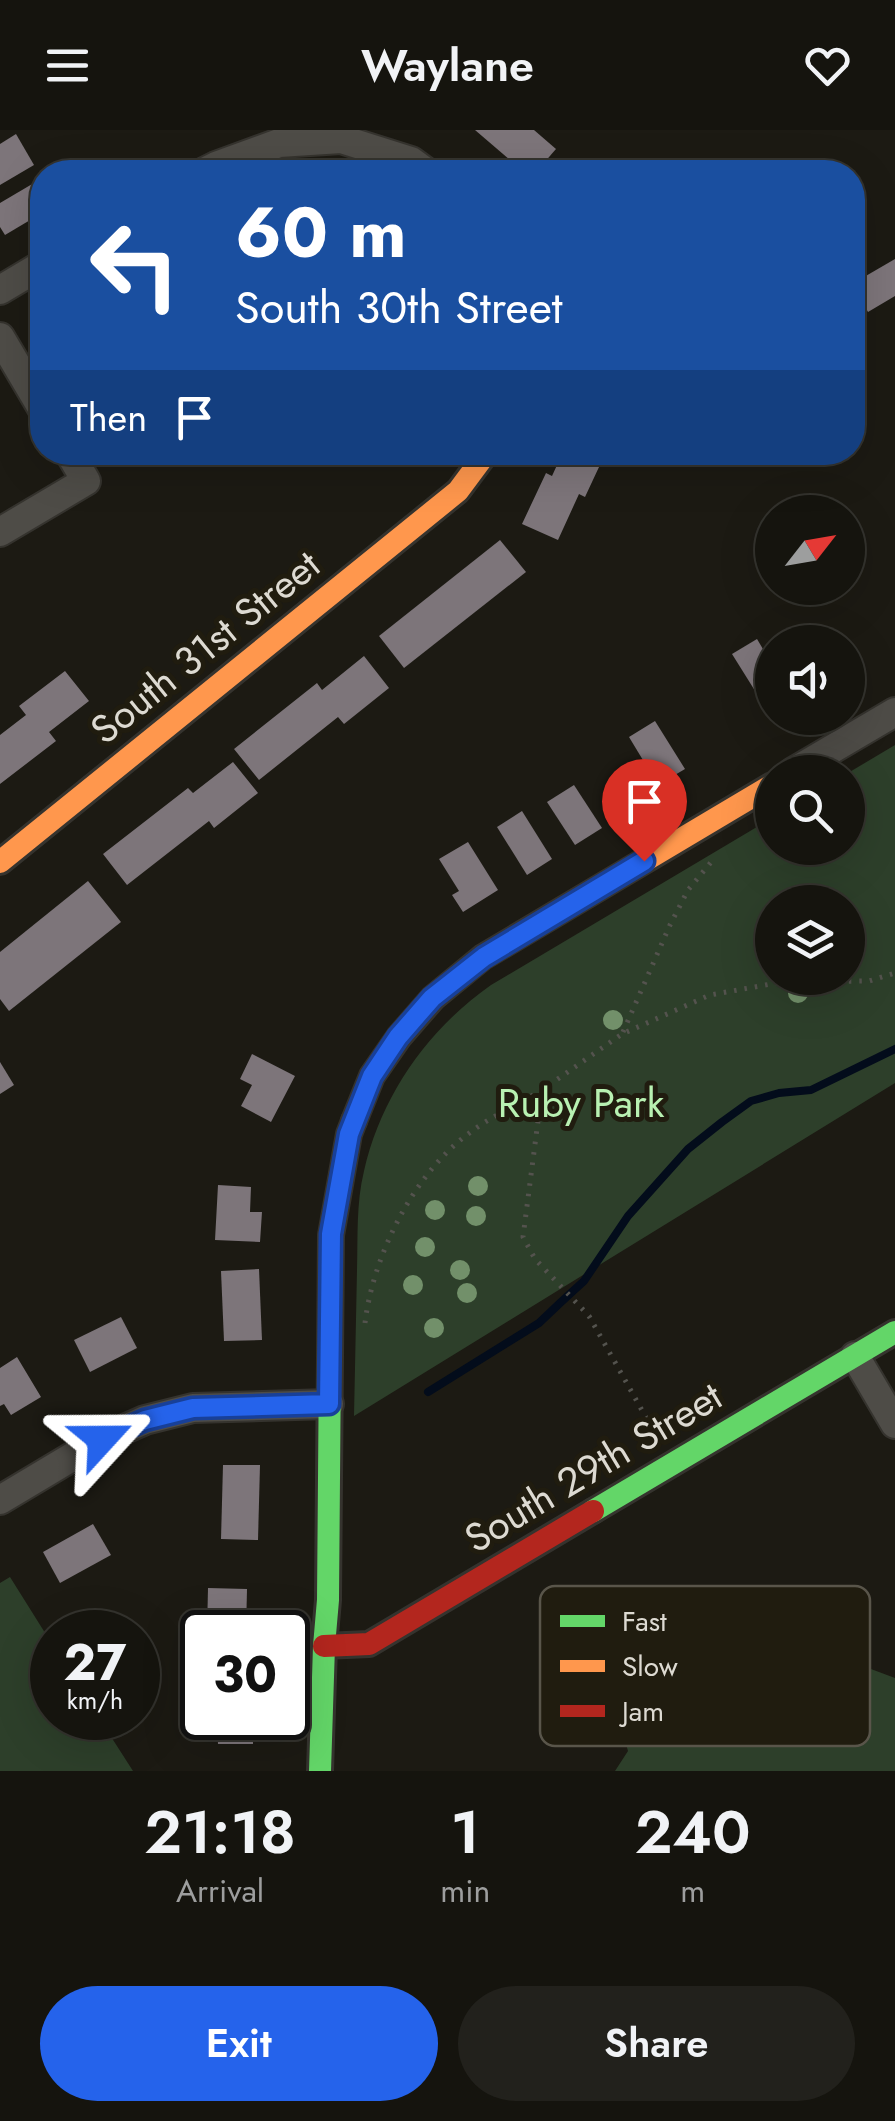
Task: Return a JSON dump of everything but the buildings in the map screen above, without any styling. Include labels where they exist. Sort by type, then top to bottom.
[{"type":"street","points":[[232,160],[279,143],[341,140],[411,160]]},
{"type":"street","points":[[0,290],[30,272]]},
{"type":"street","points":[[0,337],[30,388]]},
{"type":"street","points":[[0,532],[86,481],[77,465]]},
{"type":"street","name":"South 31st Street","points":[[0,862],[458,491],[478,465]]},
{"type":"street","points":[[823,755],[895,712]]},
{"type":"street","points":[[320,1771],[328,1600],[331,1234],[349,1134],[372,1076],[398,1037],[432,998],[484,957],[755,795]]},
{"type":"street","name":"South 29th Street","points":[[324,1646],[369,1644],[895,1332]]},
{"type":"street","points":[[855,1356],[895,1424]]},
{"type":"street","points":[[0,1500],[102,1439],[145,1420],[193,1408],[329,1404]]},
{"type":"path","points":[[622,1034],[688,890],[713,860],[709,852]]},
{"type":"path","points":[[365,1325],[384,1245],[431,1171],[468,1134],[542,1090],[622,1034],[710,994],[782,982],[869,981],[895,973]]},
{"type":"path","points":[[542,1090],[522,1237],[535,1259],[590,1316],[660,1441]]},
{"type":"green space","name":"Ruby Park","points":[[895,745],[895,1083],[354,1416],[358,1220],[361,1183],[372,1143],[410,1066],[447,1022],[491,985],[755,828],[755,865],[865,865],[865,763]]},
{"type":"green space","points":[[10,1577],[31,1610],[30,1740],[113,1740],[133,1771],[0,1771],[0,1583]]},
{"type":"green space","points":[[870,1669],[895,1678],[895,1771],[615,1771],[628,1751],[627,1746],[870,1746]]},
{"type":"waterway","points":[[428,1392],[539,1323],[584,1281],[628,1216],[688,1149],[722,1122],[751,1101],[811,1090],[895,1049]]},
{"type":"traffic: fast","points":[[320,1771],[328,1600],[331,1235],[354,1121]]},
{"type":"traffic: fast","points":[[593,1511],[895,1332]]},
{"type":"traffic: slow","points":[[0,862],[458,491],[477,465]]},
{"type":"traffic: slow","points":[[354,1121],[372,1076],[399,1037],[433,998],[483,957],[755,795]]},
{"type":"traffic: jam","points":[[324,1646],[369,1644],[593,1511]]},
{"type":"route","points":[[102,1439],[145,1420],[193,1408],[329,1404],[331,1234],[349,1134],[372,1076],[398,1037],[432,998],[484,957],[644,861]]}]
